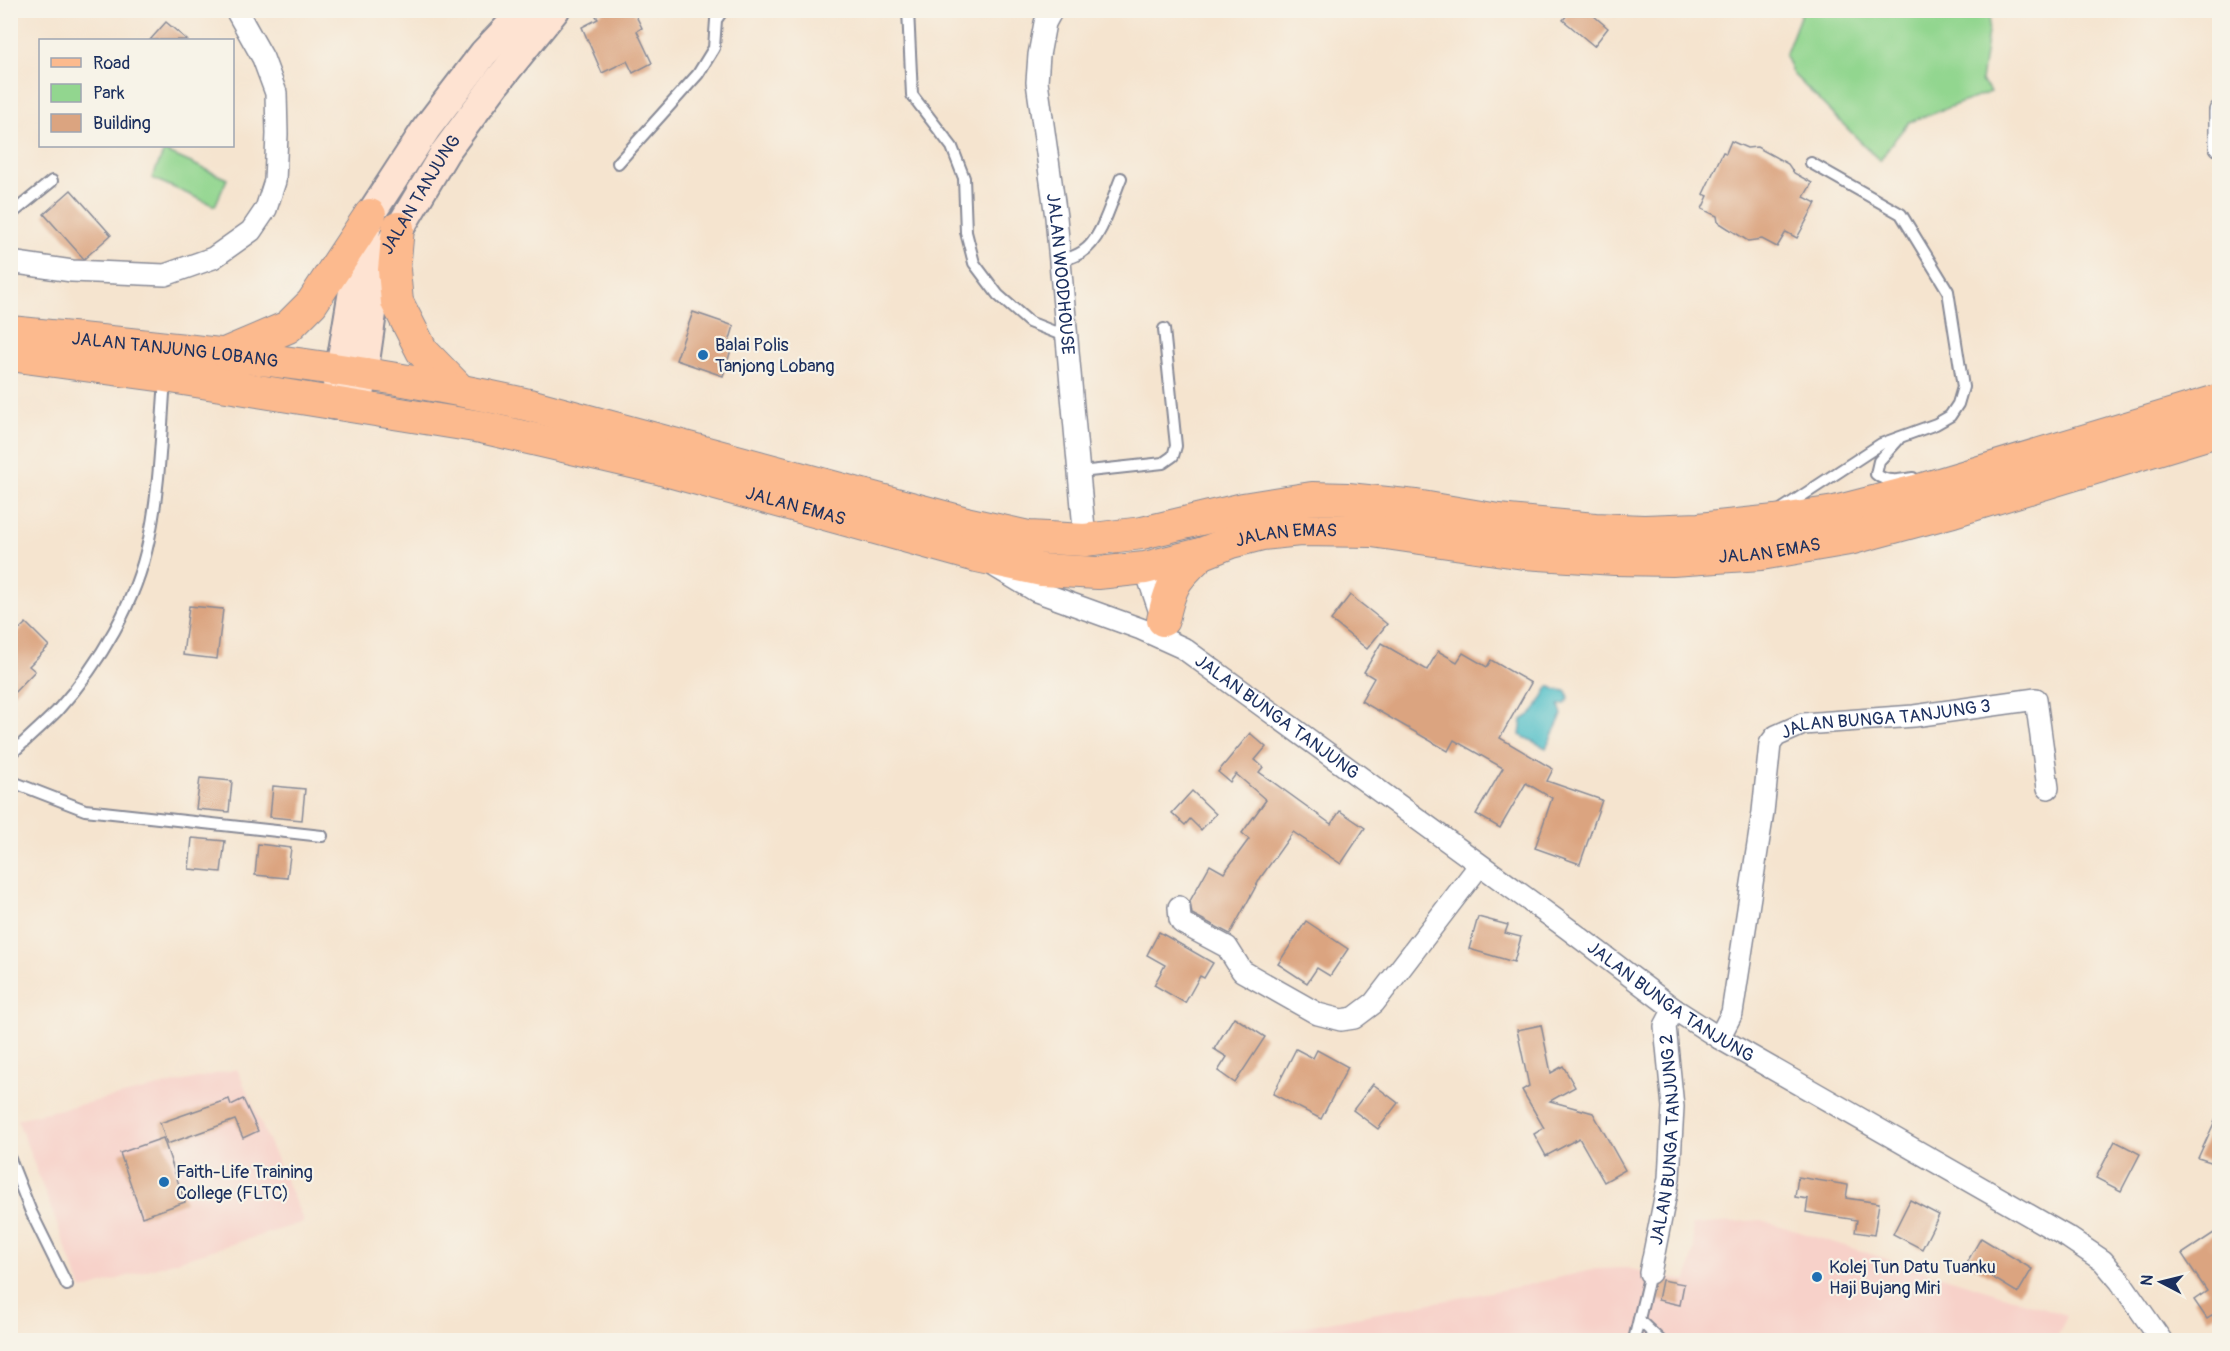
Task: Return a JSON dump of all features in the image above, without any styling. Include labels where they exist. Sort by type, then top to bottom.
[{"type":"main road","points":[[227,353],[288,327],[312,303],[370,215]]},
{"type":"main road","points":[[398,228],[394,270],[397,302],[422,351],[459,389]]},
{"type":"main road","name":"JALAN TANJUNG LOBANG","points":[[10,332],[227,353],[351,372]]},
{"type":"main road","name":"JALAN TANJUNG LOBANG","points":[[10,355],[165,376],[346,406]]},
{"type":"main road","name":"JALAN EMAS","points":[[351,372],[459,389],[540,408],[966,523],[1029,537],[1085,540],[1142,533],[1244,509],[1312,498],[1416,506],[1498,520],[1595,530],[1699,529],[1756,523],[1835,512],[1917,491],[2220,400]]},
{"type":"main road","name":"JALAN EMAS","points":[[346,406],[481,427],[651,466],[977,556],[1041,570],[1098,573],[1145,568],[1201,554],[1231,542],[1262,534],[1336,530],[1372,531],[1524,553],[1615,559],[1672,560],[1761,554],[1849,539],[1964,508],[2220,430]]},
{"type":"main road","points":[[1085,540],[1126,546],[1141,557],[1145,568]]},
{"type":"main road","points":[[1163,620],[1175,579],[1201,554]]},
{"type":"street","points":[[10,262],[72,271],[165,275],[213,258],[251,231],[266,208],[275,181],[276,93],[264,58],[236,10]]},
{"type":"street","name":"JALAN TANJUNG","points":[[346,406],[351,372],[358,261],[370,215],[426,129],[484,54],[525,10]]},
{"type":"street","name":"JALAN TANJUNG","points":[[351,372],[378,272],[398,228],[445,152],[496,83],[555,10]]},
{"type":"street","name":"JALAN WOODHOUSE","points":[[1052,10],[1041,44],[1037,82],[1056,217],[1085,540]]},
{"type":"street","points":[[2220,111],[2220,146]]},
{"type":"street","points":[[977,556],[1036,591],[1141,629],[1183,648]]},
{"type":"street","points":[[1145,568],[1163,620],[1183,648]]},
{"type":"street","name":"JALAN BUNGA TANJUNG","points":[[1183,648],[1567,928],[1674,1009],[1719,1038],[2068,1238],[2103,1262],[2120,1281],[2161,1341]]},
{"type":"street","name":"JALAN BUNGA TANJUNG 3","points":[[1719,1038],[1732,1013],[1763,812],[1770,744],[1776,736],[1803,724],[1914,716],[2044,698],[2048,788]]},
{"type":"street","points":[[1179,907],[1182,923],[1227,947],[1242,971],[1318,1014],[1341,1020],[1354,1017],[1374,1003],[1479,866]]},
{"type":"street","name":"JALAN BUNGA TANJUNG 2","points":[[1650,1273],[1670,1178],[1673,1107],[1665,1026],[1674,1009]]},
{"type":"lane","points":[[618,163],[698,74],[714,48],[716,20],[723,10]]},
{"type":"lane","points":[[908,10],[912,95],[952,147],[964,178],[966,232],[974,263],[998,295],[1029,322],[1067,338]]},
{"type":"lane","points":[[1756,523],[1793,502],[1881,444],[1936,424],[1950,416],[1958,404],[1963,387],[1948,291],[1901,214],[1811,163]]},
{"type":"lane","points":[[1060,261],[1082,253],[1092,244],[1105,219],[1121,178]]},
{"type":"lane","points":[[10,215],[52,181]]},
{"type":"lane","points":[[1080,472],[1163,463],[1173,456],[1176,446],[1164,329]]},
{"type":"lane","points":[[11,754],[56,711],[79,684],[114,632],[127,606],[149,540],[156,487],[165,376]]},
{"type":"lane","points":[[1900,438],[1879,461],[1876,474],[1887,480],[1922,476]]},
{"type":"lane","points":[[1955,468],[1987,459],[2073,446]]},
{"type":"lane","points":[[10,781],[85,810],[322,836]]},
{"type":"lane","points":[[10,1159],[31,1212],[67,1285]]},
{"type":"lane","points":[[1634,1341],[1650,1273]]},
{"type":"lane","points":[[1639,1320],[1660,1341]]},
{"type":"shaded area","name":"Faith-Life Training College (FLTC)","points":[[237,1069],[304,1222],[82,1290],[17,1119]]},
{"type":"shaded area","name":"Kolej Tun Datu Tuanku Haji Bujang Miri","points":[[1761,1220],[2067,1315],[2056,1340],[1231,1340],[1523,1286],[1596,1269],[1626,1268],[1687,1281],[1694,1249],[1692,1225]]},
{"type":"green space","points":[[1802,11],[1991,11],[1981,81],[1991,92],[1909,122],[1880,161],[1793,74],[1785,56]]},
{"type":"green space","points":[[164,151],[227,179],[215,206],[152,178]]},
{"type":"water","points":[[1549,686],[1567,691],[1569,698],[1565,704],[1559,705],[1562,715],[1546,748],[1520,735],[1522,720],[1534,712]]},
{"type":"building","points":[[607,10],[633,10],[642,28],[637,31],[652,63],[633,73],[627,61],[602,73],[582,27],[598,19],[596,16]]},
{"type":"building","points":[[1571,10],[1587,10],[1608,28],[1594,46],[1563,20]]},
{"type":"building","points":[[166,22],[186,39],[151,39]]},
{"type":"building","points":[[1731,141],[1747,148],[1757,147],[1788,164],[1794,173],[1812,183],[1804,197],[1816,203],[1797,238],[1786,232],[1777,247],[1762,239],[1748,241],[1718,222],[1717,216],[1702,209],[1708,196],[1703,194],[1723,152],[1726,153]]},
{"type":"building","points":[[71,190],[111,235],[84,259],[44,214]]},
{"type":"building","points":[[693,312],[734,326],[727,349],[731,350],[723,376],[676,360]]},
{"type":"building","points":[[1350,595],[1387,624],[1367,649],[1331,620]]},
{"type":"building","points":[[189,606],[223,609],[217,659],[183,655]]},
{"type":"building","points":[[26,623],[49,646],[29,666],[35,671],[10,697],[10,638]]},
{"type":"building","points":[[1381,643],[1427,670],[1438,651],[1457,662],[1463,653],[1487,667],[1491,660],[1531,683],[1500,738],[1553,769],[1547,781],[1602,800],[1580,864],[1535,848],[1552,798],[1526,783],[1500,828],[1476,814],[1503,768],[1454,740],[1448,751],[1361,701],[1374,678],[1364,672]]},
{"type":"building","points":[[1250,733],[1266,747],[1255,760],[1263,767],[1259,772],[1331,824],[1340,811],[1365,828],[1341,864],[1293,832],[1261,877],[1230,934],[1192,914],[1190,901],[1210,865],[1224,873],[1249,839],[1242,833],[1266,800],[1236,774],[1230,782],[1218,772]]},
{"type":"building","points":[[200,778],[232,781],[229,812],[196,809]]},
{"type":"building","points":[[273,786],[305,789],[302,820],[270,817]]},
{"type":"building","points":[[1192,791],[1216,814],[1201,830],[1190,819],[1185,825],[1172,813]]},
{"type":"building","points":[[192,838],[225,841],[221,872],[189,869]]},
{"type":"building","points":[[258,844],[291,848],[287,878],[255,875]]},
{"type":"building","points":[[1478,917],[1508,925],[1505,933],[1521,937],[1514,962],[1469,949]]},
{"type":"building","points":[[1306,921],[1348,949],[1330,976],[1317,968],[1307,983],[1278,964]]},
{"type":"building","points":[[1159,932],[1213,963],[1204,978],[1200,976],[1185,1003],[1154,985],[1165,965],[1147,955]]},
{"type":"building","points":[[1234,1017],[1265,1037],[1235,1083],[1218,1071],[1227,1057],[1214,1049]]},
{"type":"building","points":[[1541,1025],[1551,1073],[1563,1066],[1575,1087],[1550,1101],[1593,1113],[1625,1170],[1604,1182],[1579,1138],[1546,1156],[1534,1134],[1544,1128],[1522,1090],[1529,1086],[1517,1030]]},
{"type":"building","points":[[1296,1049],[1313,1058],[1317,1050],[1348,1067],[1321,1119],[1273,1094]]},
{"type":"building","points":[[1373,1084],[1398,1103],[1378,1129],[1353,1110]]},
{"type":"building","points":[[229,1099],[231,1105],[243,1099],[258,1131],[243,1138],[235,1120],[167,1144],[160,1123]]},
{"type":"building","points":[[2220,1110],[2220,1165],[2198,1158]]},
{"type":"building","points":[[163,1138],[185,1202],[142,1217],[120,1153]]},
{"type":"building","points":[[2115,1141],[2140,1154],[2121,1191],[2096,1178]]},
{"type":"building","points":[[1798,1177],[1848,1185],[1846,1198],[1879,1203],[1874,1235],[1855,1232],[1857,1220],[1806,1212],[1808,1199],[1795,1197]]},
{"type":"building","points":[[1910,1200],[1939,1215],[1922,1249],[1893,1234]]},
{"type":"building","points":[[2220,1229],[2220,1311],[2207,1319],[2194,1300],[2207,1291],[2182,1254]]},
{"type":"building","points":[[1981,1238],[2032,1269],[2018,1293],[1967,1262]]},
{"type":"building","points":[[1662,1280],[1684,1284],[1680,1305],[1658,1300]]},
{"type":"place","name":"Balai Polis Tanjong Lobang","points":[[703,355]]},
{"type":"place","name":"Faith-Life Training College (FLTC)","points":[[164,1182]]},
{"type":"place","name":"Kolej Tun Datu Tuanku Haji Bujang Miri","points":[[1817,1277]]}]
